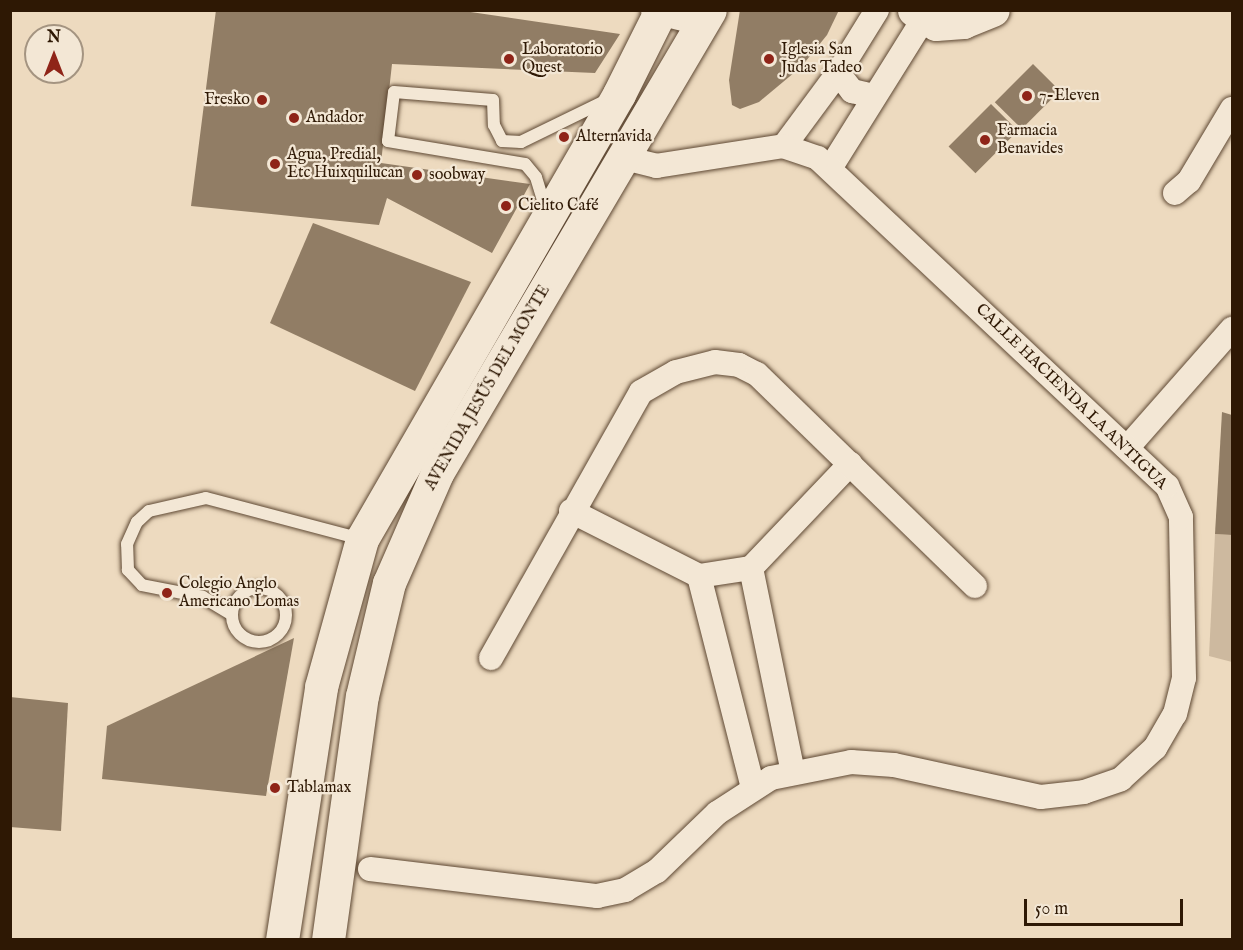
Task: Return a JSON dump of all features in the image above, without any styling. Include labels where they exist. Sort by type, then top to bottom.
[{"type":"main road","points":[[922,13],[948,24],[993,10]]},
{"type":"main road","points":[[282,939],[321,687],[362,539],[619,94],[661,11]]},
{"type":"main road","name":"AVENIDA JESÚS DEL MONTE","points":[[328,939],[362,696],[389,583],[437,472],[621,157],[707,16]]},
{"type":"street","points":[[655,10],[707,16]]},
{"type":"street","points":[[621,157],[657,166],[784,146],[838,74],[877,10]]},
{"type":"street","points":[[831,168],[922,13]]},
{"type":"street","points":[[838,74],[852,91],[874,96]]},
{"type":"street","points":[[1175,193],[1189,181],[1233,109]]},
{"type":"street","name":"CALLE HACIENDA LA ANTIGUA","points":[[370,869],[542,892],[597,896],[625,890],[657,871],[717,813],[753,788],[793,772],[850,762],[894,765],[1041,797],[1084,792],[1120,778],[1155,748],[1174,714],[1184,678],[1181,517],[1167,486],[831,168],[784,146]]},
{"type":"street","points":[[1127,448],[1233,329]]},
{"type":"street","points":[[491,658],[571,511],[641,392],[676,372],[715,362],[739,365],[757,374],[975,586]]},
{"type":"street","points":[[571,511],[699,576],[751,568],[850,464]]},
{"type":"street","points":[[751,568],[793,772]]},
{"type":"street","points":[[699,576],[753,788]]},
{"type":"lane","points":[[548,216],[536,177],[525,164],[388,141],[394,92],[493,100],[494,125],[502,141],[521,142],[619,94]]},
{"type":"lane","points":[[231,614],[236,599],[249,590],[264,588],[278,596],[286,609],[285,625],[276,638],[261,643],[246,640],[234,629],[231,614],[203,597],[142,585],[128,570],[127,544],[136,522],[149,511],[206,498],[362,539]]},
{"type":"shaded area","points":[[1215,534],[1232,535],[1232,662],[1209,656]]},
{"type":"building","name":"Andador","points":[[216,10],[457,10],[620,34],[595,73],[392,64],[381,163],[530,184],[492,253],[387,198],[379,225],[191,206]]},
{"type":"building","name":"Iglesia San Judas Tadeo","points":[[740,10],[839,10],[827,35],[801,67],[759,102],[740,109],[732,105],[729,80]]},
{"type":"building","name":"7-Eleven","points":[[1033,64],[1060,91],[1022,129],[995,102]]},
{"type":"building","name":"Farmacia Benavides","points":[[991,104],[1018,131],[975,173],[949,146]]},
{"type":"building","points":[[313,223],[471,282],[415,391],[270,323]]},
{"type":"building","points":[[1222,412],[1232,415],[1232,535],[1215,534]]},
{"type":"building","points":[[294,638],[266,796],[102,779],[107,726]]},
{"type":"building","points":[[10,697],[68,703],[61,831],[10,827]]},
{"type":"place","name":"Laboratorio Quest","points":[[509,59]]},
{"type":"place","name":"Iglesia San Judas Tadeo","points":[[769,59]]},
{"type":"place","name":"7-Eleven","points":[[1027,96]]},
{"type":"place","name":"Fresko","points":[[262,100]]},
{"type":"place","name":"Andador","points":[[294,118]]},
{"type":"place","name":"Alternavida","points":[[564,137]]},
{"type":"place","name":"Farmacia Benavides","points":[[985,140]]},
{"type":"place","name":"Agua, Predial, Etc Huixquilucan","points":[[275,164]]},
{"type":"place","name":"soobway","points":[[417,175]]},
{"type":"place","name":"Cielito Café","points":[[506,206]]},
{"type":"place","name":"Colegio Anglo Americano Lomas","points":[[167,593]]},
{"type":"place","name":"Tablamax","points":[[275,788]]}]
